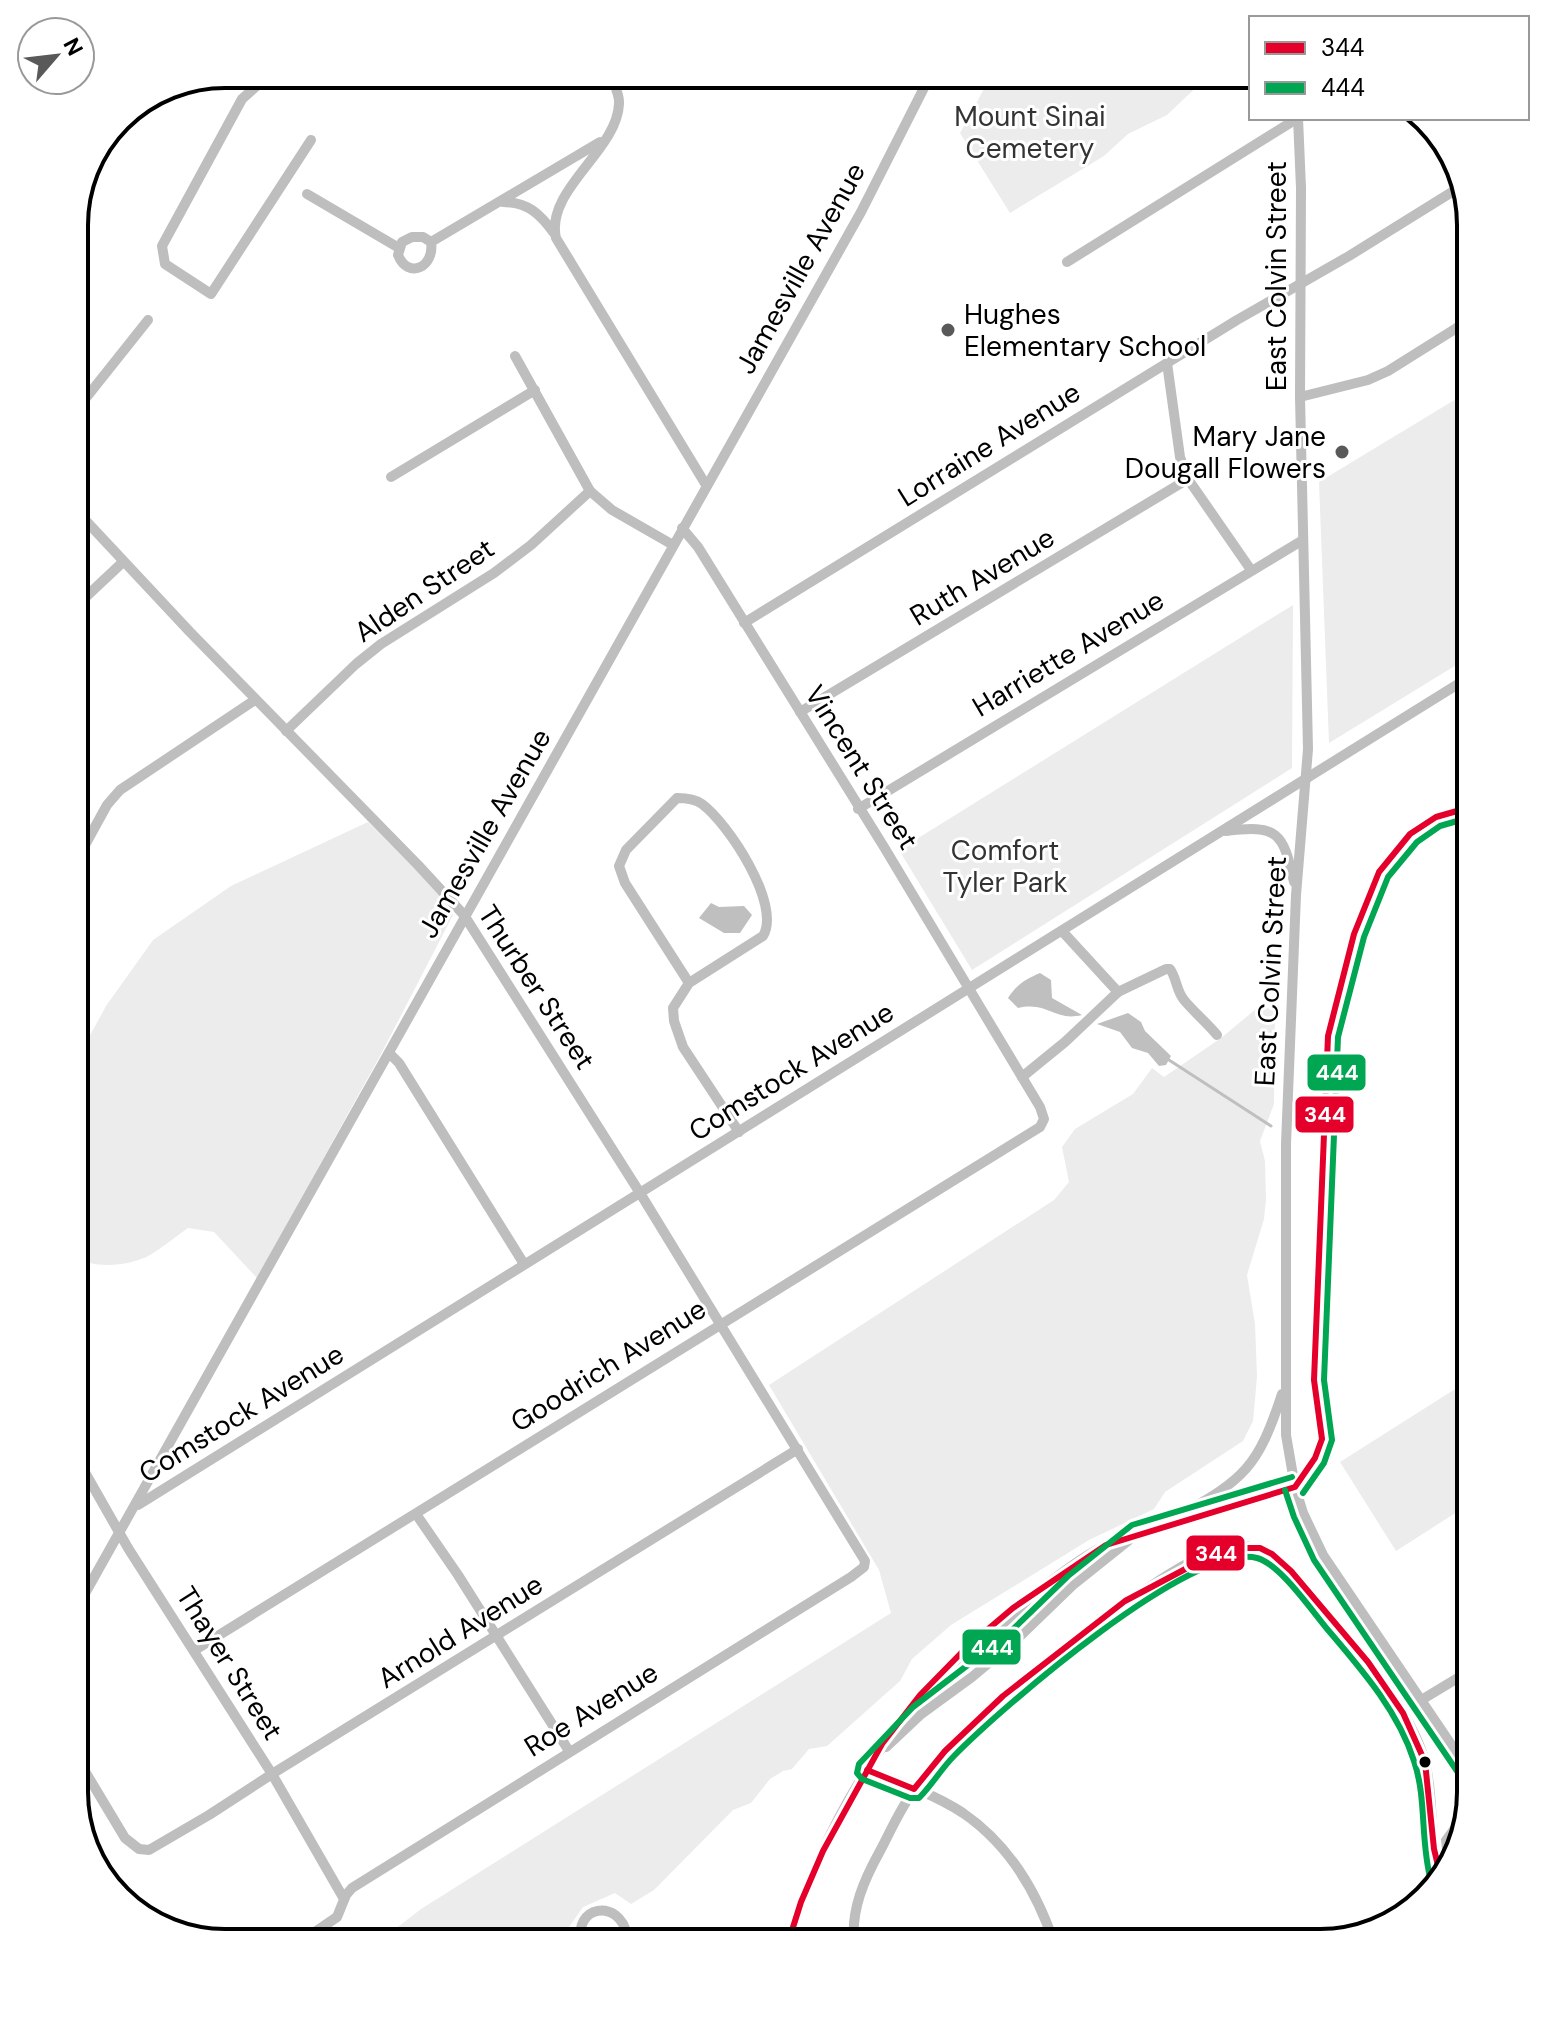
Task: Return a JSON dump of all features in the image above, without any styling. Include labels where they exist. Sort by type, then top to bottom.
[{"type":"street","points":[[254,88],[242,99],[162,246],[165,264],[211,294],[311,140]]},
{"type":"street","points":[[555,235],[556,216],[567,193],[616,121],[619,104],[614,88]]},
{"type":"street","name":"Jamesville Avenue","points":[[88,1588],[856,221],[924,88]]},
{"type":"street","points":[[1067,262],[1295,120]]},
{"type":"street","name":"East Colvin Street","points":[[1298,120],[1301,188],[1300,397],[1308,749],[1296,895],[1286,1144],[1286,1435],[1303,1513],[1323,1555],[1457,1752]]},
{"type":"street","points":[[431,242],[605,138]]},
{"type":"street","name":"Lorraine Avenue","points":[[744,623],[1453,192]]},
{"type":"street","points":[[307,194],[399,248]]},
{"type":"street","points":[[501,202],[520,202],[532,208],[555,235],[706,485]]},
{"type":"street","points":[[412,237],[423,237],[431,242],[433,252],[427,263],[419,268],[410,268],[401,263],[399,248],[402,242],[412,237]]},
{"type":"street","points":[[88,395],[148,320]]},
{"type":"street","points":[[1300,397],[1368,380],[1457,328]]},
{"type":"street","points":[[515,356],[590,491],[612,510],[673,545]]},
{"type":"street","points":[[1167,363],[1180,457],[1188,479],[1251,570]]},
{"type":"street","points":[[391,477],[535,390]]},
{"type":"street","name":"Ruth Avenue","points":[[800,712],[1188,479]]},
{"type":"street","name":"Alden Street","points":[[286,731],[381,644],[494,573],[531,545],[590,491]]},
{"type":"street","name":"Thurber Street","points":[[88,523],[464,915],[640,1193],[853,1537],[866,1563]]},
{"type":"street","name":"Vincent Street","points":[[682,528],[698,547],[800,712],[969,988],[1040,1107],[1044,1119]]},
{"type":"street","name":"Harriette Avenue","points":[[858,809],[1303,540]]},
{"type":"street","points":[[88,595],[123,562]]},
{"type":"street","name":"Comstock Avenue","points":[[136,1506],[1457,685]]},
{"type":"street","points":[[88,840],[107,805],[120,790],[255,700]]},
{"type":"street","points":[[689,983],[625,883],[619,866],[626,850],[677,798],[702,804],[723,828],[742,853],[761,888],[769,916],[768,928],[763,936],[689,983],[673,1008],[683,1047],[739,1132]]},
{"type":"street","points":[[1220,832],[1267,829],[1279,838],[1296,895]]},
{"type":"street","points":[[1062,931],[1118,992]]},
{"type":"street","points":[[1022,1077],[1118,992],[1166,969],[1170,969],[1185,1002],[1217,1035]]},
{"type":"street","points":[[389,1053],[399,1063],[448,1138],[524,1264]]},
{"type":"street","name":"Goodrich Avenue","points":[[195,1650],[1040,1127],[1044,1119]]},
{"type":"street","points":[[1159,1527],[1216,1495],[1250,1466],[1268,1436],[1285,1384]]},
{"type":"street","name":"Arnold Avenue","points":[[88,1776],[125,1838],[130,1844],[145,1850],[209,1815],[798,1449]]},
{"type":"street","name":"Thayer Street","points":[[88,1477],[272,1774],[344,1899]]},
{"type":"street","points":[[792,1929],[823,1851],[882,1744],[922,1694],[960,1658],[1077,1562],[1106,1545],[1295,1487]]},
{"type":"street","points":[[416,1514],[569,1751]]},
{"type":"street","points":[[867,1770],[920,1715],[972,1677],[1074,1584],[1137,1533]]},
{"type":"street","points":[[854,1929],[854,1913],[864,1882],[914,1789],[945,1751],[1003,1696],[1125,1601],[1182,1568],[1225,1548],[1238,1546],[1260,1548],[1291,1571],[1381,1681],[1404,1714],[1425,1762],[1433,1806],[1431,1837],[1437,1863]]},
{"type":"street","name":"Roe Avenue","points":[[319,1929],[337,1917],[352,1888],[851,1577],[866,1563]]},
{"type":"street","points":[[984,1637],[1000,1653]]},
{"type":"street","points":[[960,1658],[972,1677]]},
{"type":"street","points":[[1423,1699],[1457,1678]]},
{"type":"street","points":[[867,1770],[965,1815],[987,1834],[1027,1882],[1049,1929]]},
{"type":"street","points":[[580,1929],[583,1919],[606,1909],[612,1911],[626,1929]]},
{"type":"green space","name":"Mount Sinai Cemetery","points":[[984,88],[1195,88],[1167,115],[1128,134],[1104,156],[1010,213],[960,133]]},
{"type":"green space","points":[[1457,398],[1457,665],[1329,743],[1319,482]]},
{"type":"green space","name":"Comfort Tyler Park","points":[[1293,605],[1292,768],[972,970],[899,850]]},
{"type":"green space","points":[[368,822],[436,889],[453,915],[380,1056],[257,1278],[214,1232],[188,1228],[142,1259],[112,1265],[88,1262],[88,1039],[106,1006],[153,940],[231,886]]},
{"type":"green space","points":[[1262,1004],[1275,1013],[1274,1104],[1260,1141],[1265,1161],[1264,1219],[1247,1275],[1255,1324],[1257,1377],[1253,1421],[1243,1441],[1165,1492],[1154,1509],[1089,1540],[951,1625],[912,1659],[900,1681],[827,1746],[809,1749],[792,1769],[770,1779],[751,1803],[733,1810],[654,1890],[631,1904],[615,1893],[583,1907],[568,1929],[395,1929],[421,1909],[891,1613],[879,1570],[769,1385],[1054,1200],[1069,1182],[1062,1147],[1075,1129],[1133,1094],[1152,1068],[1164,1077],[1221,1038]]},
{"type":"green space","points":[[1457,1388],[1457,1512],[1396,1551],[1340,1462]]},
{"type":"shaded area","points":[[711,903],[719,907],[744,906],[752,915],[740,933],[724,933],[699,918]]},
{"type":"shaded area","points":[[1040,973],[1051,980],[1052,998],[1082,1015],[1065,1016],[1037,1007],[1018,1008],[1008,998],[1014,989]]},
{"type":"shaded area","points":[[1128,1013],[1141,1022],[1145,1031],[1171,1056],[1166,1065],[1159,1066],[1148,1053],[1132,1048],[1120,1032],[1097,1024]]},
{"type":"shaded area","points":[[1453,1822],[1442,1854],[1441,1839]]},
{"type":"waterway","points":[[1169,1060],[1271,1126]]},
{"type":"transit line","name":"344","points":[[792,1929],[823,1851],[882,1744],[920,1695],[968,1646],[1013,1608],[1106,1545],[1295,1487],[1315,1458],[1322,1439],[1314,1380],[1328,1036],[1354,934],[1379,872],[1410,834],[1436,817],[1457,811]]},
{"type":"transit line","name":"444","points":[[1303,1493],[1324,1463],[1332,1440],[1324,1380],[1338,1037],[1364,937],[1388,877],[1417,842],[1440,826],[1457,821]]},
{"type":"transit line","name":"444","points":[[1292,1477],[1132,1525],[1068,1576],[1007,1635],[913,1707],[859,1764],[857,1773],[862,1779],[910,1798],[919,1798],[949,1761],[978,1733],[1099,1633],[1189,1575],[1227,1560],[1257,1558],[1276,1569],[1295,1589],[1366,1676],[1399,1725],[1418,1775],[1429,1873]]},
{"type":"transit line","name":"444","points":[[1285,1490],[1314,1560],[1457,1771]]},
{"type":"transit line","name":"344","points":[[867,1770],[914,1789],[945,1751],[1003,1696],[1125,1601],[1225,1548],[1260,1548],[1291,1571],[1368,1662],[1403,1713],[1425,1762],[1437,1863]]},
{"type":"place","name":"Hughes Elementary School","points":[[948,330]]},
{"type":"place","name":"Mary Jane Dougall Flowers","points":[[1342,452]]}]
